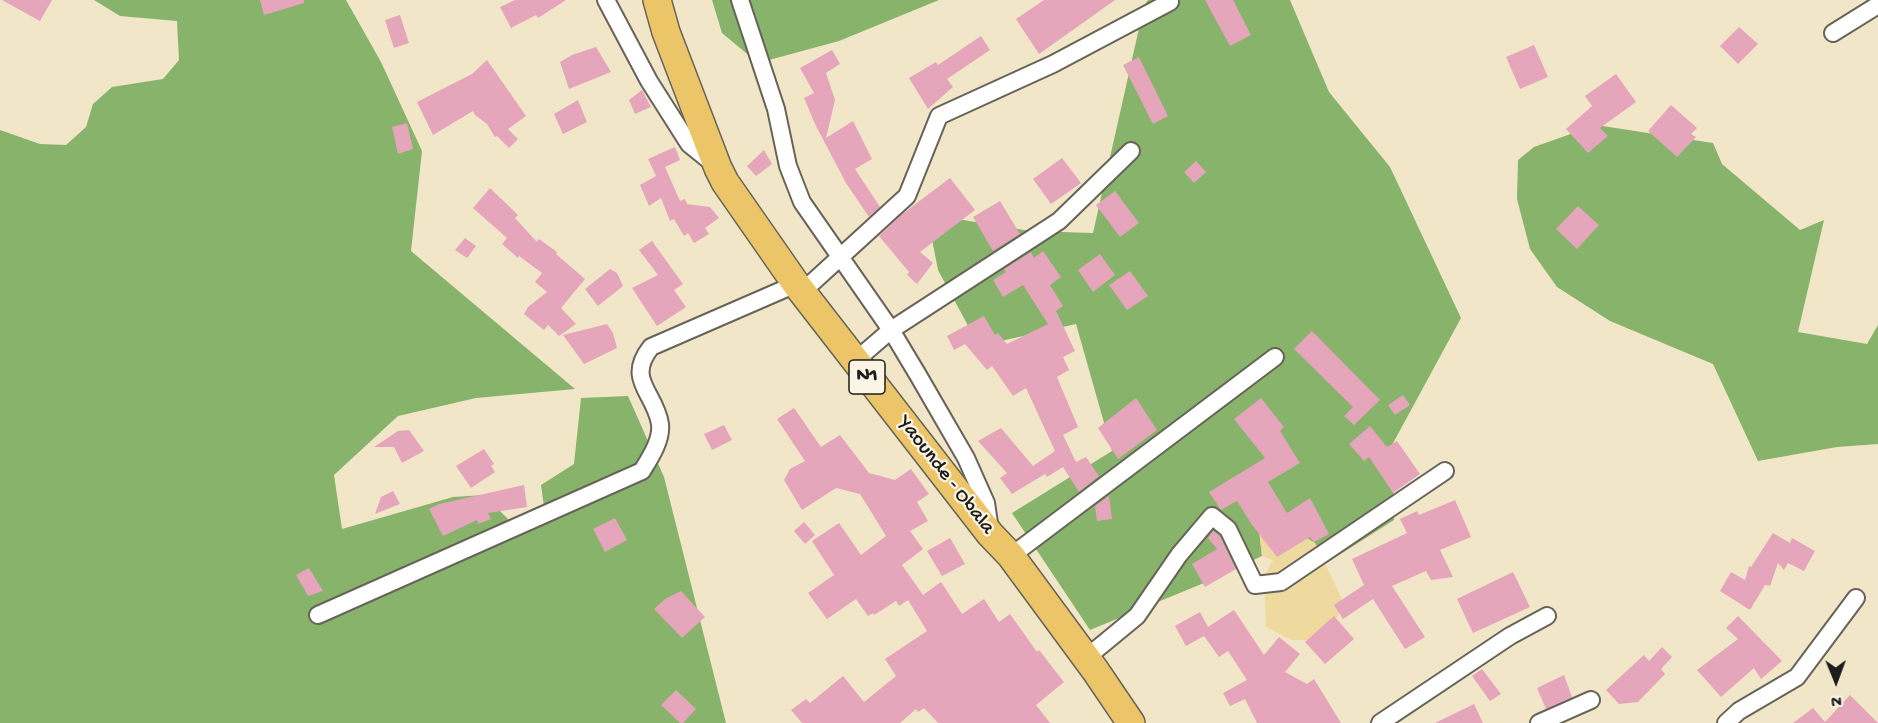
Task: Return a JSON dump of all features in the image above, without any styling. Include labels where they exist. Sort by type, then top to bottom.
[{"type":"highway","name":"Yaounde - Obala","points":[[657,0],[666,32],[725,182],[799,288],[990,534],[1011,556],[1131,723]]},
{"type":"street","points":[[606,0],[649,81],[689,144],[718,168]]},
{"type":"street","points":[[740,0],[776,109],[788,165],[802,202],[891,330],[966,458],[986,503],[990,534]]},
{"type":"street","points":[[318,615],[642,471],[655,449],[660,425],[640,375],[642,358],[651,347],[799,288],[839,258],[907,196],[939,116],[1053,64],[1170,2]]},
{"type":"street","points":[[1833,33],[1878,5]]},
{"type":"street","points":[[855,361],[891,330],[1059,221],[1131,151]]},
{"type":"street","points":[[1011,556],[1275,357]]},
{"type":"street","points":[[1086,658],[1137,616],[1179,555],[1212,516],[1228,529],[1255,585],[1281,582],[1445,471]]},
{"type":"street","points":[[1726,723],[1739,711],[1797,677],[1856,597]]},
{"type":"street","points":[[1380,723],[1510,636],[1547,616]]},
{"type":"street","points":[[1539,723],[1591,700]]},
{"type":"green space","points":[[94,0],[346,0],[381,62],[422,151],[411,251],[575,389],[476,398],[398,416],[334,475],[342,529],[453,497],[484,495],[512,523],[545,514],[541,485],[574,464],[581,398],[628,396],[664,477],[726,723],[0,723],[0,130],[40,144],[66,145],[86,127],[93,104],[112,87],[163,79],[179,60],[177,21],[120,16]]},
{"type":"green space","points":[[712,0],[939,0],[839,41],[758,63],[722,33]]},
{"type":"green space","points":[[1148,0],[1290,0],[1329,92],[1390,167],[1461,318],[1392,445],[1394,520],[1325,564],[1315,543],[1258,521],[1262,556],[1216,578],[1090,630],[1012,513],[1112,451],[1076,324],[979,346],[938,270],[927,214],[1030,231],[1093,233],[1144,6]]},
{"type":"green space","points":[[1596,125],[1713,143],[1722,164],[1800,230],[1824,220],[1798,332],[1867,344],[1878,325],[1878,444],[1837,447],[1758,461],[1713,364],[1610,321],[1557,287],[1530,249],[1517,199],[1518,160],[1534,147]]},
{"type":"sand","points":[[1273,516],[1315,543],[1345,605],[1323,640],[1292,640],[1266,627],[1264,577],[1273,560],[1262,556],[1258,521]]},
{"type":"building","points":[[2,0],[52,0],[40,21]]},
{"type":"building","points":[[260,0],[304,0],[304,3],[264,15]]},
{"type":"building","points":[[515,0],[566,0],[538,18],[536,15],[511,28],[500,7]]},
{"type":"building","points":[[1044,0],[1115,0],[1039,54],[1016,19]]},
{"type":"building","points":[[1205,0],[1233,0],[1251,35],[1230,46]]},
{"type":"building","points":[[400,15],[409,43],[394,48],[385,20]]},
{"type":"building","points":[[1739,27],[1758,44],[1738,64],[1720,46]]},
{"type":"building","points":[[981,36],[990,50],[947,79],[953,87],[928,109],[909,78],[936,62],[938,65]]},
{"type":"building","points":[[1534,45],[1548,77],[1520,89],[1506,57]]},
{"type":"building","points":[[596,47],[611,72],[569,89],[560,62],[572,55]]},
{"type":"building","points":[[832,50],[840,64],[826,73],[835,100],[826,138],[853,121],[872,159],[855,169],[880,207],[869,217],[846,183],[804,98],[814,93],[800,68]]},
{"type":"building","points":[[1139,57],[1168,116],[1153,124],[1123,65]]},
{"type":"building","points":[[487,60],[526,116],[508,129],[518,139],[509,148],[497,136],[495,137],[487,124],[473,111],[433,135],[417,102],[472,74]]},
{"type":"building","points":[[1616,74],[1636,102],[1600,128],[1608,136],[1588,153],[1566,129],[1592,106],[1585,96]]},
{"type":"building","points":[[642,90],[651,107],[635,114],[629,100]]},
{"type":"building","points":[[578,100],[587,122],[563,134],[554,114]]},
{"type":"building","points":[[1671,105],[1697,128],[1691,134],[1696,137],[1677,157],[1648,131]]},
{"type":"building","points":[[407,123],[413,149],[398,154],[392,127]]},
{"type":"building","points":[[675,147],[680,160],[665,167],[680,201],[685,199],[687,204],[710,207],[719,218],[705,228],[709,234],[694,243],[688,233],[684,236],[674,219],[670,221],[661,198],[649,206],[640,185],[656,176],[648,159]]},
{"type":"building","points":[[764,150],[772,164],[756,176],[747,166]]},
{"type":"building","points":[[1062,158],[1081,183],[1051,204],[1033,179]]},
{"type":"building","points":[[1196,161],[1206,172],[1194,183],[1184,172]]},
{"type":"building","points":[[950,178],[975,210],[920,252],[933,263],[917,284],[907,275],[909,272],[879,236],[901,215]]},
{"type":"building","points":[[490,188],[518,215],[515,218],[537,242],[539,239],[557,252],[556,254],[585,279],[561,308],[576,324],[559,336],[548,325],[544,330],[524,314],[528,307],[547,292],[535,282],[542,273],[519,256],[518,258],[502,244],[507,238],[473,208]]},
{"type":"building","points":[[1115,191],[1139,223],[1120,237],[1096,205]]},
{"type":"building","points":[[1000,201],[1020,234],[993,251],[973,217]]},
{"type":"building","points":[[1578,206],[1599,225],[1577,249],[1556,229]]},
{"type":"building","points":[[465,238],[476,246],[467,258],[455,250]]},
{"type":"building","points":[[652,241],[683,284],[674,290],[686,307],[657,326],[632,288],[658,275],[639,250]]},
{"type":"building","points":[[1043,251],[1061,277],[1050,285],[1063,306],[1056,311],[1075,351],[1063,357],[1069,370],[1057,377],[1078,427],[1063,435],[1076,462],[1086,457],[1099,476],[1079,492],[1063,467],[1047,477],[1045,474],[1012,494],[1000,478],[1007,473],[978,441],[1001,428],[1033,466],[1055,451],[1026,388],[1013,396],[992,366],[987,370],[965,344],[954,350],[947,336],[984,316],[995,335],[998,333],[1007,344],[1048,324],[1023,285],[1003,297],[993,280],[1006,272],[1004,269],[1031,252],[1034,258]]},
{"type":"building","points":[[1100,254],[1115,275],[1093,292],[1078,270]]},
{"type":"building","points":[[610,269],[617,273],[623,286],[598,306],[585,289]]},
{"type":"building","points":[[1130,271],[1148,296],[1127,310],[1109,285]]},
{"type":"building","points":[[607,324],[613,333],[617,348],[584,364],[563,335]]},
{"type":"building","points":[[1312,331],[1380,400],[1354,425],[1344,416],[1353,407],[1294,349]]},
{"type":"building","points":[[1403,395],[1410,405],[1395,415],[1388,405]]},
{"type":"building","points":[[1136,398],[1157,430],[1118,459],[1098,428]]},
{"type":"building","points":[[1261,398],[1284,427],[1280,431],[1300,463],[1268,482],[1287,513],[1310,498],[1329,534],[1314,542],[1310,537],[1277,557],[1237,501],[1221,510],[1209,492],[1265,458],[1234,419]]},
{"type":"building","points":[[794,408],[821,447],[840,435],[869,473],[895,480],[911,469],[929,494],[917,502],[928,521],[910,531],[923,549],[902,565],[923,595],[941,582],[962,614],[984,599],[999,622],[1010,614],[1037,652],[1039,650],[1064,682],[1036,705],[1050,723],[938,723],[924,708],[918,712],[916,709],[900,723],[802,723],[791,710],[806,699],[810,703],[843,676],[864,702],[896,676],[885,659],[927,631],[908,600],[899,606],[896,601],[874,615],[873,613],[868,616],[856,599],[827,619],[808,593],[834,575],[812,541],[839,523],[861,555],[886,536],[860,494],[836,488],[802,510],[784,480],[790,469],[805,461],[777,419]]},
{"type":"building","points":[[724,425],[732,440],[712,450],[704,434]]},
{"type":"building","points":[[1370,426],[1387,447],[1397,441],[1420,474],[1393,493],[1369,457],[1364,461],[1349,444]]},
{"type":"building","points":[[409,430],[424,451],[402,463],[394,447],[374,447],[398,431]]},
{"type":"building","points":[[484,449],[494,464],[491,466],[495,472],[471,488],[456,466]]},
{"type":"building","points":[[524,485],[527,507],[488,513],[491,519],[478,524],[477,520],[443,536],[429,509],[439,504]]},
{"type":"building","points":[[393,491],[400,504],[375,514],[381,497]]},
{"type":"building","points":[[1109,496],[1112,519],[1097,521],[1095,506]]},
{"type":"building","points":[[1455,500],[1471,537],[1440,550],[1453,577],[1431,580],[1426,571],[1392,586],[1425,637],[1405,649],[1373,599],[1343,619],[1334,605],[1364,585],[1352,559],[1407,533],[1400,519],[1417,511],[1419,515]]},
{"type":"building","points":[[615,518],[627,540],[605,552],[593,529]]},
{"type":"building","points":[[804,522],[815,535],[805,544],[794,531]]},
{"type":"building","points":[[1213,531],[1220,536],[1236,569],[1205,587],[1192,564],[1217,549],[1208,538]]},
{"type":"building","points":[[1773,533],[1790,543],[1792,538],[1815,551],[1804,571],[1788,563],[1784,570],[1778,563],[1770,586],[1765,585],[1750,610],[1720,591],[1731,572],[1745,580],[1749,566],[1751,567]]},
{"type":"building","points":[[950,538],[965,564],[942,576],[927,551]]},
{"type":"building","points":[[309,568],[323,591],[308,596],[296,575]]},
{"type":"building","points":[[1513,572],[1530,607],[1473,633],[1457,599]]},
{"type":"building","points":[[681,591],[705,617],[682,638],[654,609],[665,599]]},
{"type":"building","points":[[1234,610],[1264,655],[1279,637],[1300,654],[1285,672],[1307,684],[1314,679],[1341,723],[1257,723],[1245,699],[1230,706],[1223,693],[1247,680],[1228,651],[1219,657],[1204,636],[1186,646],[1175,626],[1200,612],[1208,627]]},
{"type":"building","points":[[1334,616],[1354,639],[1325,664],[1305,642]]},
{"type":"building","points":[[1738,616],[1782,661],[1761,679],[1754,668],[1721,697],[1697,670],[1738,639],[1726,628]]},
{"type":"building","points":[[1662,647],[1672,657],[1661,669],[1665,674],[1638,702],[1619,704],[1606,690],[1644,655],[1649,661]]},
{"type":"building","points":[[1482,669],[1501,694],[1490,701],[1472,676]]},
{"type":"building","points":[[1564,675],[1572,697],[1546,709],[1537,688]]},
{"type":"building","points":[[676,690],[696,709],[683,723],[680,723],[661,705]]},
{"type":"building","points":[[1850,695],[1878,723],[1793,723],[1813,708],[1825,722]]},
{"type":"building","points":[[1474,704],[1483,723],[1435,723]]}]
